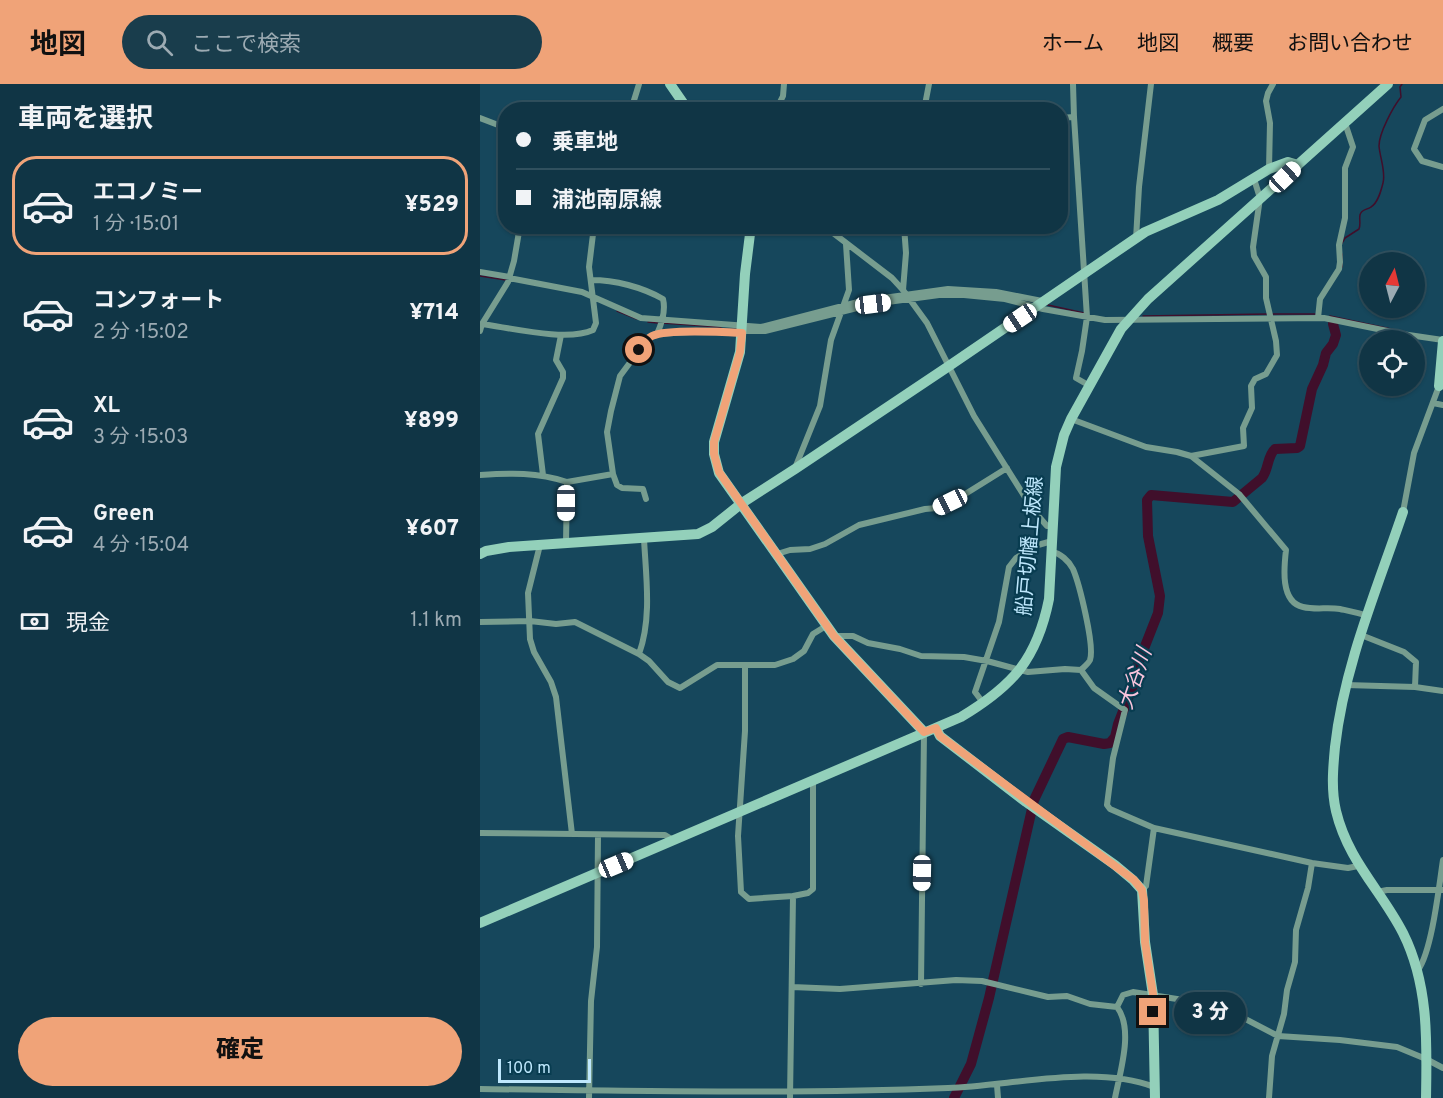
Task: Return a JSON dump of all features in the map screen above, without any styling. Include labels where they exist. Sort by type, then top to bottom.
[{"type":"main road","points":[[670,84],[682,102]]},
{"type":"main road","name":"船戸切幡上板線","points":[[480,923],[961,717],[1002,690],[1020,670],[1040,634],[1049,599],[1056,467],[1059,451],[1071,419],[1114,341],[1129,319],[1148,299],[1388,84]]},
{"type":"main road","points":[[480,554],[486,550],[509,547],[698,534],[712,527],[742,503],[949,366],[1145,232],[1218,200],[1269,170],[1285,163],[1298,165]]},
{"type":"main road","points":[[750,234],[740,352],[714,442],[714,454],[719,472],[826,626],[924,732]]},
{"type":"main road","points":[[1439,386],[1443,341]]},
{"type":"main road","points":[[1402,512],[1345,685],[1338,715],[1332,787],[1341,828],[1359,866],[1403,934],[1418,970],[1423,992],[1426,1098]]},
{"type":"main road","points":[[936,728],[940,736],[1134,880],[1142,890],[1145,942],[1153,994],[1155,1092]]},
{"type":"street","points":[[633,102],[639,84]]},
{"type":"street","points":[[780,102],[784,84]]},
{"type":"street","points":[[926,102],[929,84]]},
{"type":"street","points":[[1073,84],[1086,315],[1076,378],[1090,386]]},
{"type":"street","points":[[1136,238],[1138,187],[1151,84]]},
{"type":"street","points":[[1269,170],[1270,123],[1266,101],[1273,84]]},
{"type":"street","points":[[1443,109],[1425,120],[1414,149],[1422,160],[1443,167]]},
{"type":"street","points":[[1068,117],[1074,117]]},
{"type":"street","points":[[480,118],[498,125]]},
{"type":"street","points":[[1318,318],[1320,299],[1339,268],[1340,262],[1339,245],[1345,219],[1345,168],[1353,147],[1346,123]]},
{"type":"street","points":[[1191,456],[1244,446],[1243,428],[1251,408],[1251,386],[1255,380],[1266,374],[1277,356],[1276,341],[1269,316],[1266,277],[1254,256],[1253,247],[1259,201],[1254,179]]},
{"type":"street","points":[[518,234],[509,279],[481,328],[561,335],[586,333],[593,330],[596,324],[589,267],[593,234]]},
{"type":"street","points":[[834,234],[892,278],[907,295],[927,323],[974,416],[1033,510],[1047,526],[1053,526]]},
{"type":"street","points":[[905,234],[907,295]]},
{"type":"street","points":[[795,469],[820,406],[831,340],[849,290],[846,244]]},
{"type":"street","points":[[480,272],[574,290],[632,315],[662,322],[742,330]]},
{"type":"street","points":[[591,280],[620,283],[663,299],[665,305],[657,334]]},
{"type":"street","points":[[646,499],[643,489],[622,488],[617,485],[613,474],[607,432],[620,376],[649,337],[657,334],[742,330],[907,295],[963,295],[1041,304],[1105,320],[1269,316],[1318,318],[1339,320],[1443,341]]},
{"type":"street","points":[[543,475],[538,434],[563,378],[563,372],[556,360],[561,335]]},
{"type":"street","points":[[1402,512],[1414,453],[1439,386]]},
{"type":"street","points":[[1433,403],[1443,405]]},
{"type":"street","points":[[1071,419],[1146,447],[1191,456],[1240,495],[1286,550],[1284,576],[1290,598],[1294,602],[1302,607],[1339,609],[1368,616]]},
{"type":"street","points":[[777,554],[817,547],[859,525],[937,508],[962,496],[1007,468]]},
{"type":"street","points":[[480,475],[521,473],[543,475],[567,482],[613,474]]},
{"type":"street","points":[[566,543],[567,482]]},
{"type":"street","points":[[639,654],[646,625],[644,539]]},
{"type":"street","points":[[540,545],[528,593],[530,639],[556,697],[572,834]]},
{"type":"street","points":[[834,636],[853,636],[868,643],[921,656],[964,657],[987,661],[1028,672],[1081,670],[1090,661],[1091,650],[1085,613],[1072,568],[1052,546],[1038,545],[1016,558],[1009,567],[999,622],[987,661],[975,692],[984,704]]},
{"type":"street","points":[[480,622],[530,621],[556,624],[575,622],[639,654],[649,661],[668,682],[680,688],[717,665],[775,665],[793,659],[804,651],[813,634],[826,626]]},
{"type":"street","points":[[1361,635],[1404,652],[1416,662],[1415,687]]},
{"type":"street","points":[[745,666],[745,731],[739,813],[741,892],[749,899],[793,896],[808,893],[813,889],[813,780]]},
{"type":"street","points":[[1081,670],[1094,688],[1125,710],[1113,758],[1107,805],[1110,809],[1154,828],[1312,863],[1348,868],[1359,866]]},
{"type":"street","points":[[1345,685],[1415,687],[1443,691]]},
{"type":"street","points":[[921,984],[924,732]]},
{"type":"street","points":[[1142,890],[1146,886],[1154,828]]},
{"type":"street","points":[[480,832],[664,835],[673,841]]},
{"type":"street","points":[[589,1098],[591,1000],[597,947],[598,835]]},
{"type":"street","points":[[1418,970],[1428,945],[1441,890],[1443,860]]},
{"type":"street","points":[[1269,1098],[1272,1056],[1295,962],[1296,930],[1308,888],[1312,863]]},
{"type":"street","points":[[1377,892],[1441,890]]},
{"type":"street","points":[[790,1095],[793,896]]},
{"type":"street","points":[[792,987],[840,989],[956,980],[990,983],[1048,998],[1067,996],[1090,1004],[1117,1007],[1124,1016],[1126,1032],[1115,1098]]},
{"type":"street","points":[[1117,1007],[1123,995],[1132,992],[1202,1003],[1230,1011],[1278,1036],[1397,1047],[1443,1068]]},
{"type":"street","points":[[480,1089],[790,1095],[951,1088],[1044,1079],[1119,1077],[1137,1080],[1155,1092]]},
{"type":"street","points":[[997,1085],[998,1098]]},
{"type":"waterway","points":[[1342,243],[1345,238],[1359,229],[1361,213],[1376,203],[1379,196],[1384,179],[1379,146],[1381,134],[1401,97],[1402,84]]},
{"type":"waterway","points":[[1342,254],[1342,267]]},
{"type":"waterway","points":[[480,276],[506,280]]},
{"type":"waterway","points":[[1048,305],[1084,313]]},
{"type":"waterway","points":[[617,311],[637,319]]},
{"type":"waterway","points":[[1143,316],[1268,314]]},
{"type":"waterway","points":[[1273,314],[1315,314]]},
{"type":"waterway","points":[[1330,316],[1396,330]]},
{"type":"waterway","points":[[648,322],[658,323]]},
{"type":"waterway","points":[[662,323],[721,327]]},
{"type":"waterway","name":"大谷川","points":[[954,1098],[971,1064],[989,998],[1034,800],[1063,739],[1068,737],[1104,744],[1110,743],[1115,737],[1136,678],[1138,664],[1158,613],[1160,596],[1148,536],[1147,500],[1151,495],[1233,502],[1262,478],[1275,449],[1300,446],[1312,389],[1326,353],[1336,335],[1333,324]]},
{"type":"route","points":[[639,350],[649,337],[657,334],[706,331],[742,333],[740,352],[714,442],[714,454],[719,472],[726,484],[742,503],[826,626],[924,732],[936,728],[940,736],[1134,880],[1142,890],[1144,901],[1145,942],[1153,994],[1153,1012]]}]
